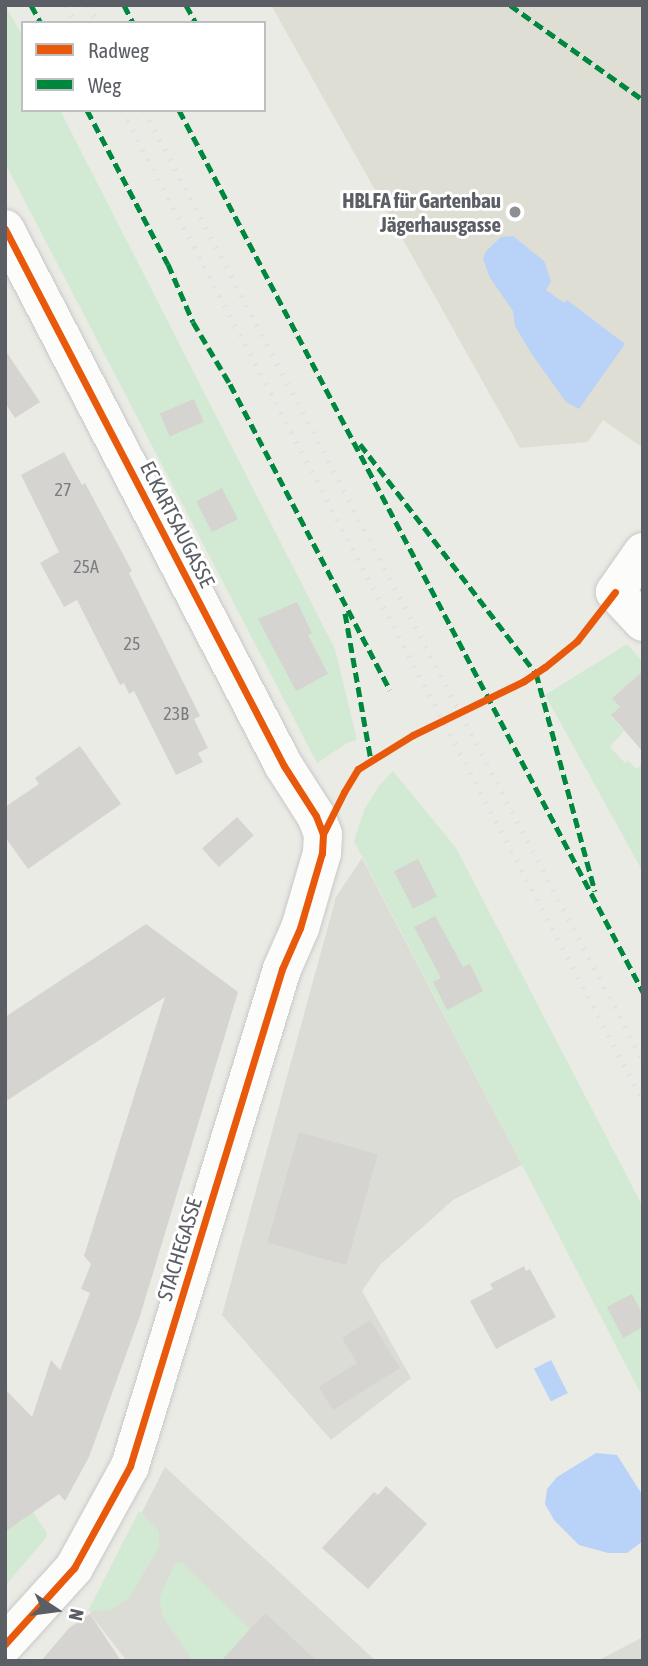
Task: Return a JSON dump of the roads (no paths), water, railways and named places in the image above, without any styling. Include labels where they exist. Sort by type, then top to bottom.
[{"type":"street","name":"ECKARTSAUGASSE","points":[[5,229],[16,278],[324,834]]},
{"type":"street","points":[[643,552],[615,592],[643,622]]},
{"type":"street","name":"STACHEGASSE","points":[[5,1644],[74,1568],[130,1466],[282,969],[300,928],[322,853],[324,834]]},
{"type":"water","points":[[513,236],[544,261],[551,281],[546,290],[564,303],[567,300],[625,344],[579,409],[566,402],[533,356],[515,326],[513,311],[490,278],[483,259],[486,251],[501,237]]},
{"type":"water","points":[[551,1360],[568,1393],[551,1402],[534,1369]]},
{"type":"water","points":[[596,1453],[617,1455],[643,1496],[643,1541],[627,1553],[608,1553],[579,1545],[554,1520],[545,1504],[547,1489],[557,1477]]},
{"type":"railway","points":[[66,5],[75,21]]},
{"type":"railway","points":[[88,5],[97,21]]},
{"type":"railway","points":[[123,112],[643,1101]]},
{"type":"railway","points":[[145,112],[643,1061]]},
{"type":"place","name":"HBLFA für Gartenbau Jägerhausgasse","points":[[515,212]]}]
